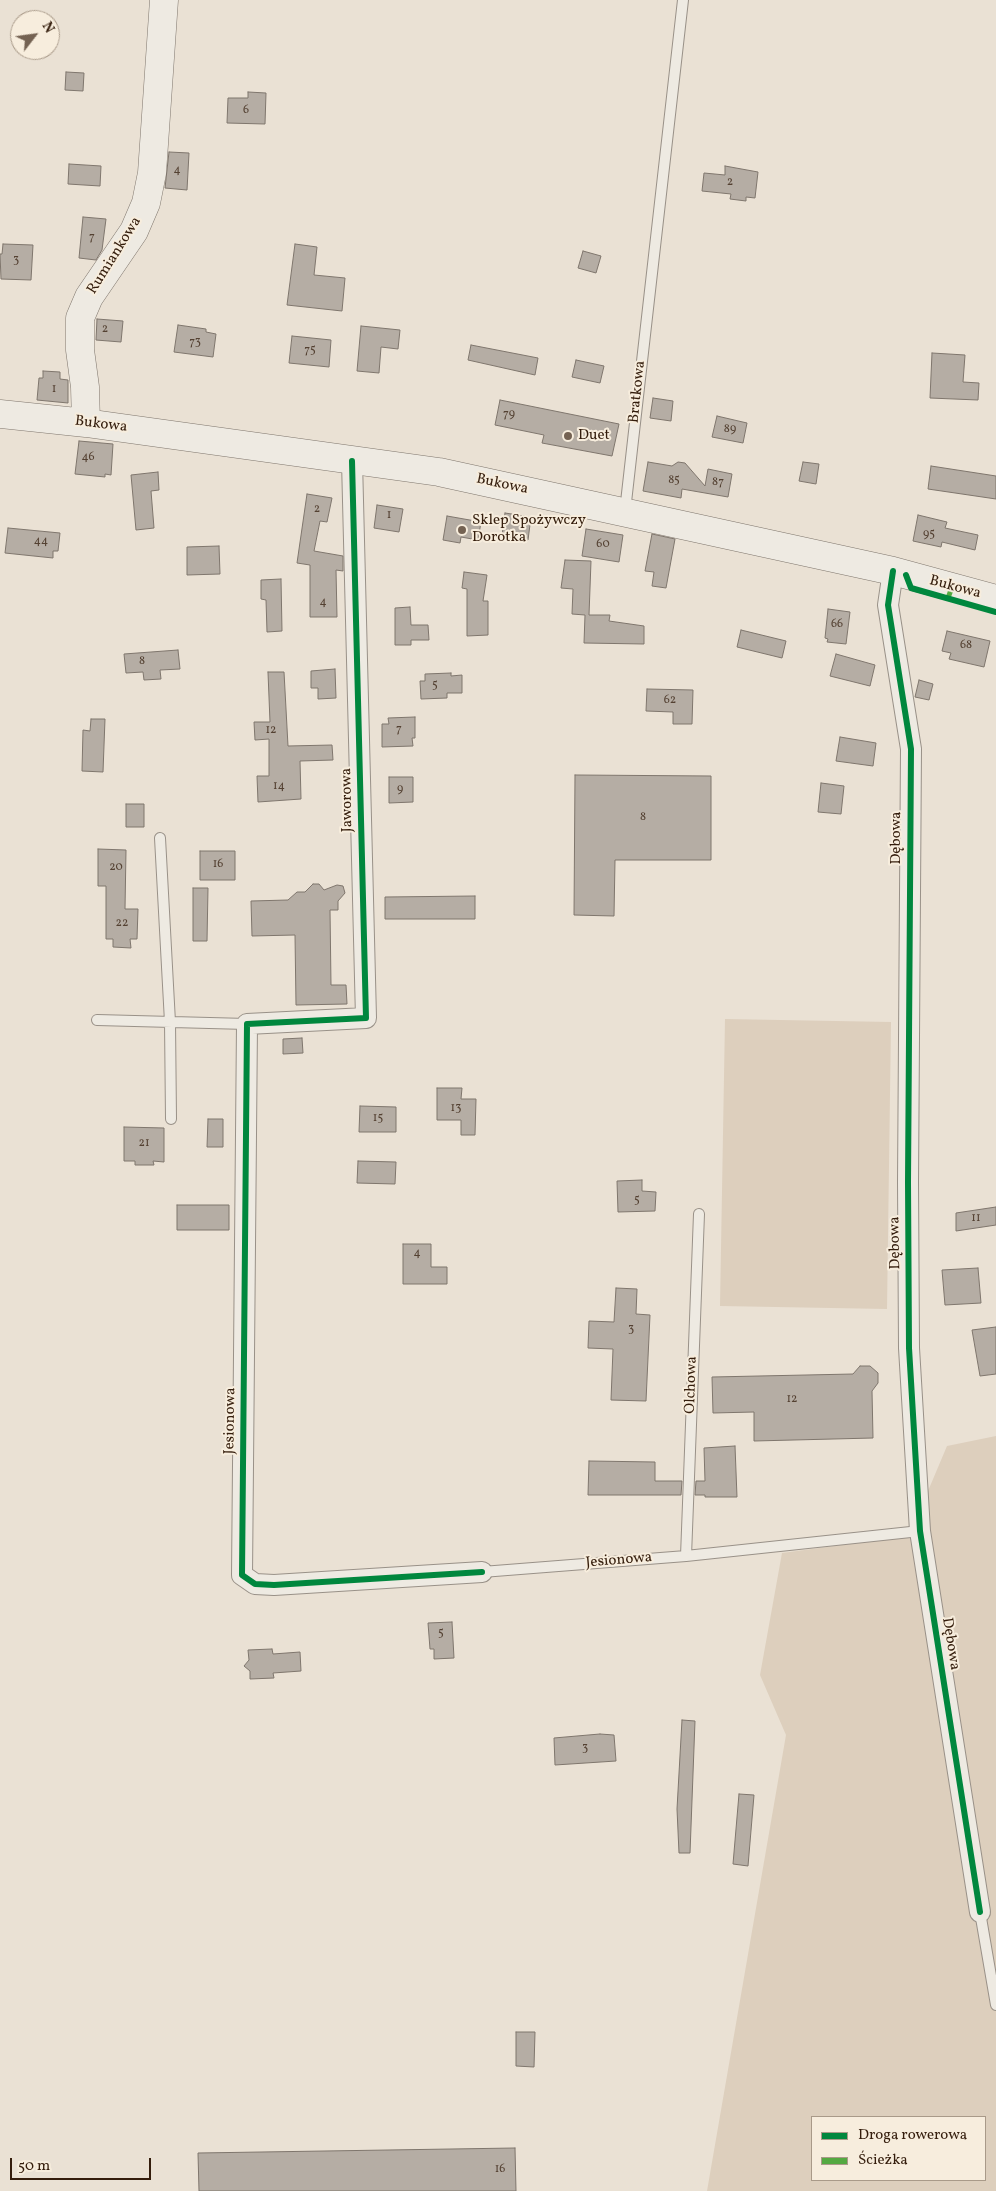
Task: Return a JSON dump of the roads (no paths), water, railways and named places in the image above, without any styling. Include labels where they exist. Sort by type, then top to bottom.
[{"type":"street","name":"Rumiankowa","points":[[86,423],[85,387],[80,350],[80,318],[89,297],[134,231],[146,203],[152,173],[164,0]]},
{"type":"street","name":"Bukowa","points":[[0,414],[86,423],[439,472],[893,571],[996,598]]},
{"type":"street","name":"Jaworowa","points":[[247,1024],[366,1018],[352,461]]},
{"type":"street","name":"Dębowa","points":[[893,571],[888,605],[911,749],[908,1182],[909,1339],[920,1531],[980,1912]]},
{"type":"street","name":"Jesionowa","points":[[247,1024],[242,1575],[255,1584],[274,1585],[482,1572]]},
{"type":"lane","name":"Bratkowa","points":[[624,512],[684,0]]},
{"type":"lane","points":[[160,838],[170,1022],[171,1119]]},
{"type":"lane","name":"Jaworowa","points":[[96,1020],[247,1024]]},
{"type":"lane","name":"Olchowa","points":[[686,1556],[699,1214]]},
{"type":"lane","name":"Jesionowa","points":[[482,1572],[686,1556],[920,1531]]},
{"type":"lane","name":"Dębowa","points":[[980,1912],[996,2005]]},
{"type":"place","name":"Duet","points":[[568,436]]},
{"type":"place","name":"Sklep Spożywczy Dorotka","points":[[462,530]]}]
